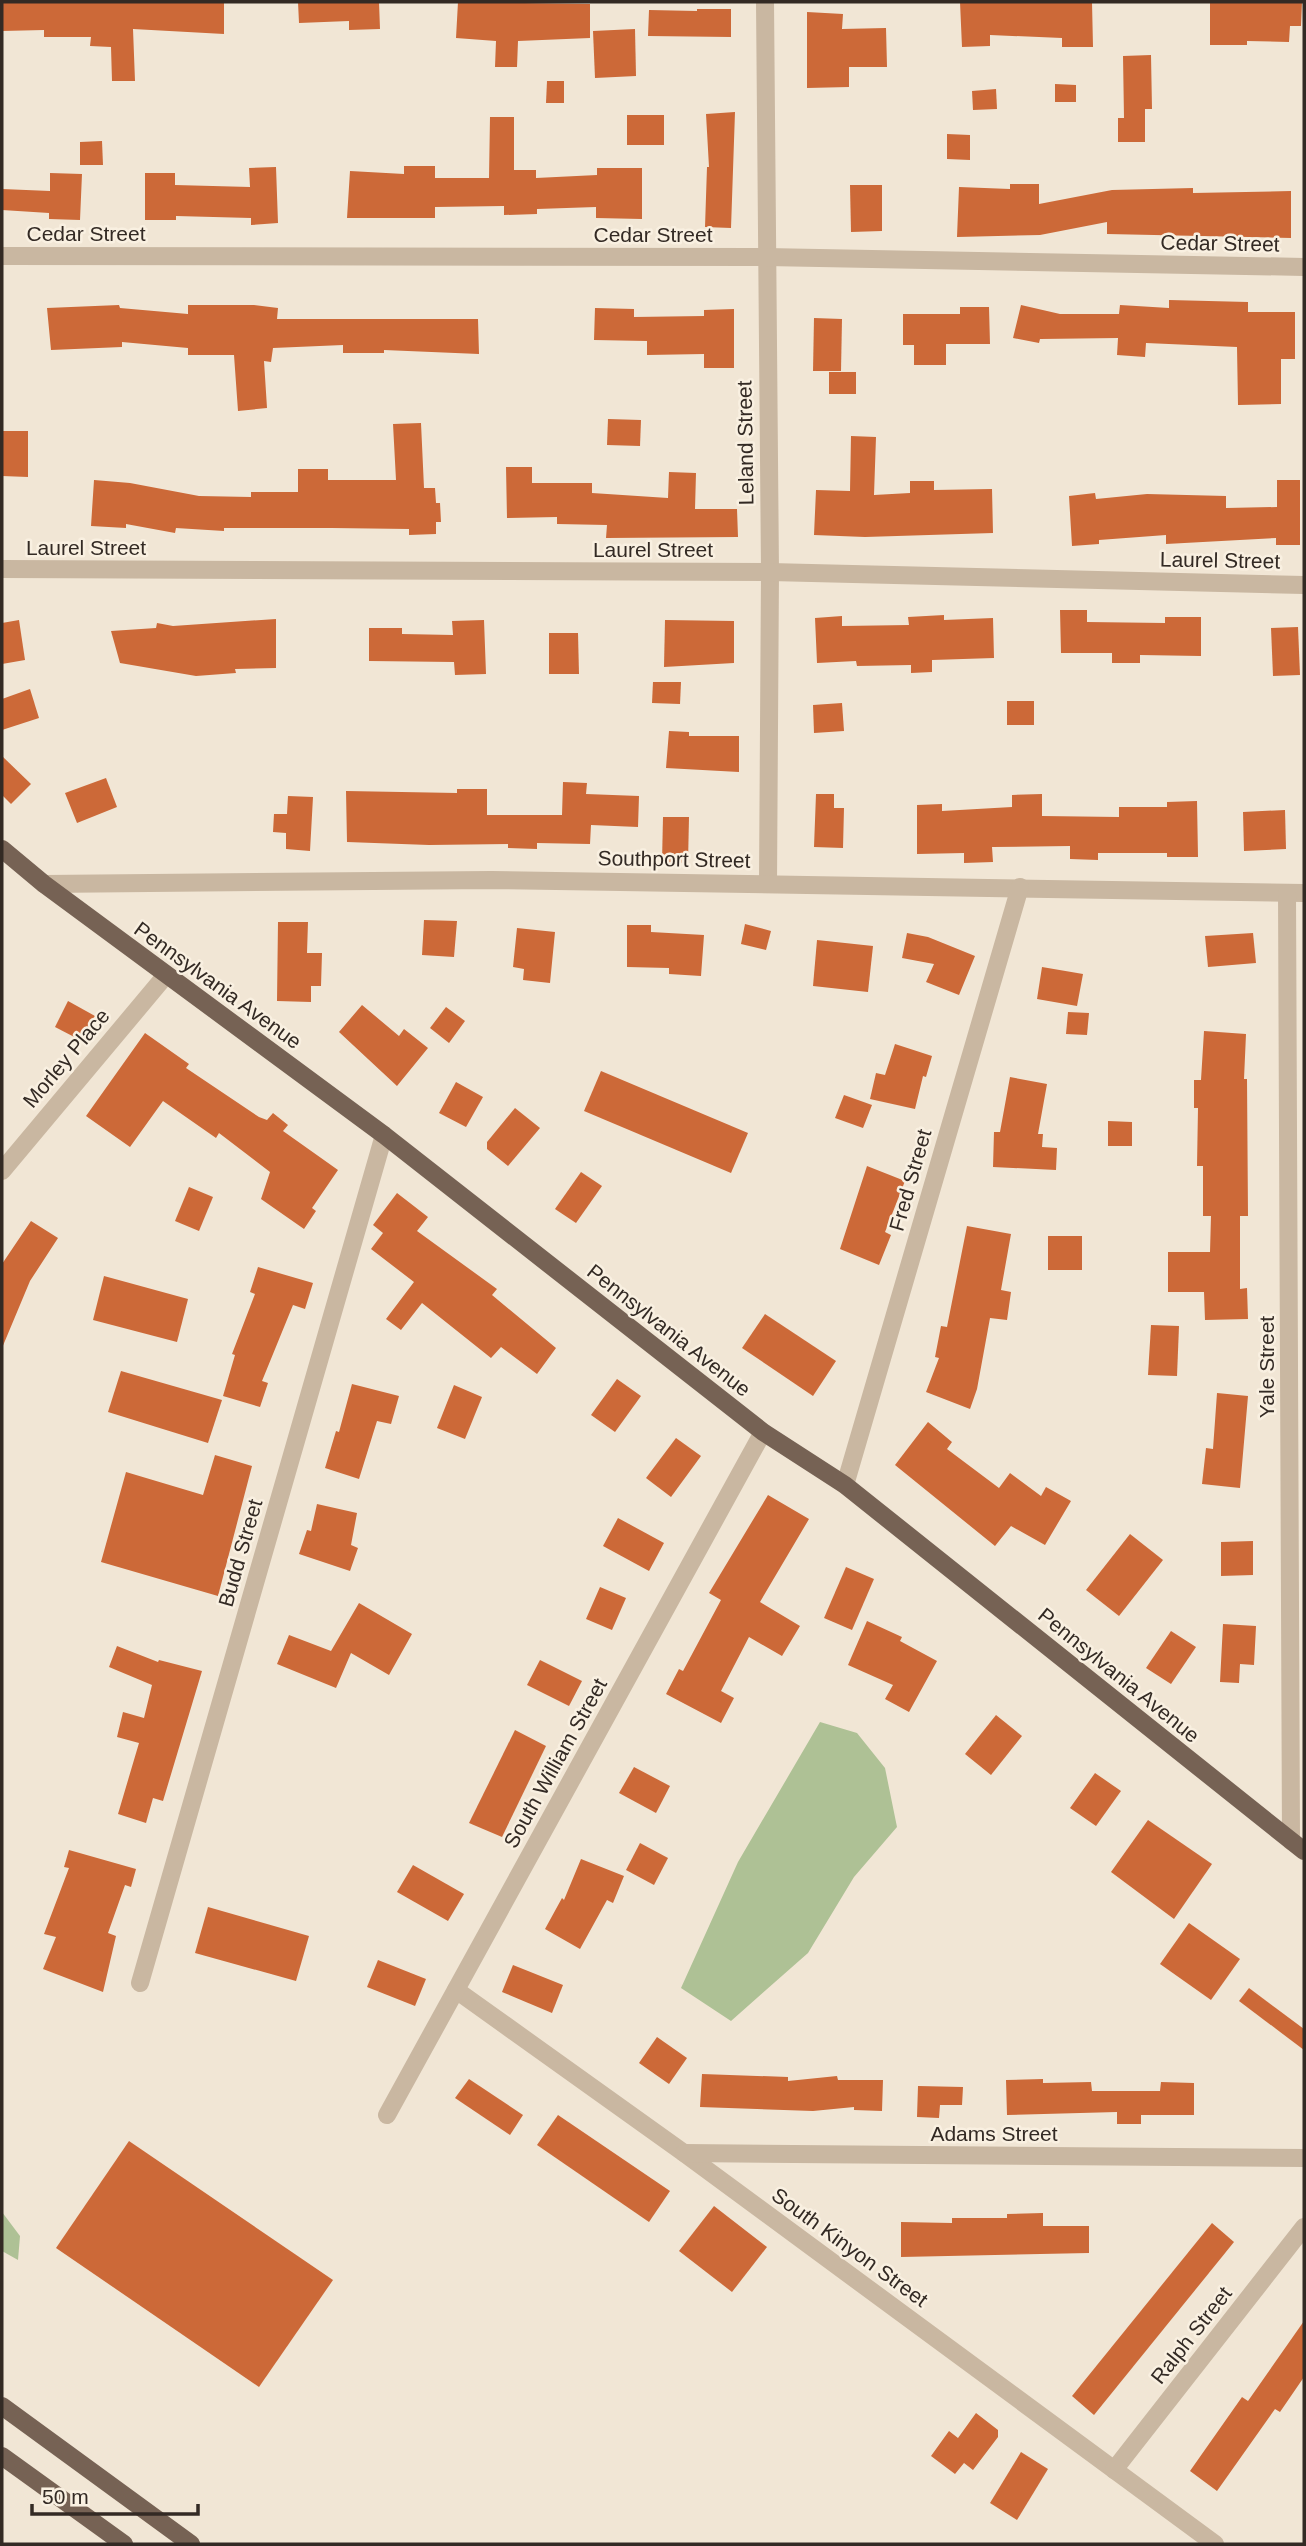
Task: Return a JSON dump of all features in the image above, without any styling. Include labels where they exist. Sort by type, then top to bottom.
[{"type":"main road","name":"Pennsylvania Avenue","points":[[3,854],[383,1135],[763,1432],[845,1485],[1297,1846]]},
{"type":"main road","points":[[2,2406],[191,2544]]},
{"type":"main road","points":[[2,2456],[124,2544]]},
{"type":"street","name":"Leland Street","points":[[765,2],[770,572],[768,883]]},
{"type":"street","name":"Cedar Street","points":[[2,256],[766,257],[1304,267]]},
{"type":"street","name":"Laurel Street","points":[[2,569],[770,572],[1304,585]]},
{"type":"street","name":"Southport Street","points":[[44,884],[491,880],[1296,893]]},
{"type":"street","name":"Fred Street","points":[[845,1485],[1020,887]]},
{"type":"street","name":"Yale Street","points":[[1296,893],[1297,1846]]},
{"type":"street","name":"Morley Place","points":[[2,1171],[166,975]]},
{"type":"street","name":"Budd Street","points":[[140,1983],[383,1135]]},
{"type":"street","name":"South William Street","points":[[387,2115],[763,1432]]},
{"type":"street","name":"South Kinyon Street","points":[[456,1990],[684,2153],[1215,2544]]},
{"type":"street","name":"Adams Street","points":[[684,2153],[1304,2158]]},
{"type":"street","name":"Ralph Street","points":[[1114,2470],[1304,2227]]},
{"type":"green space","points":[[820,1722],[857,1733],[885,1768],[897,1827],[854,1877],[808,1953],[731,2021],[681,1988],[738,1862]]},
{"type":"green space","points":[[2,2212],[20,2236],[18,2260],[2,2251]]},
{"type":"building","points":[[2,2],[224,2],[224,34],[133,29],[135,81],[112,81],[111,47],[90,46],[91,37],[44,37],[44,30],[2,31]]},
{"type":"building","points":[[298,2],[379,2],[380,29],[349,30],[349,21],[299,23]]},
{"type":"building","points":[[458,2],[590,4],[590,38],[518,41],[517,67],[495,67],[496,41],[456,38]]},
{"type":"building","points":[[960,2],[1092,2],[1093,47],[1062,47],[1062,38],[990,35],[990,46],[962,47]]},
{"type":"building","points":[[1210,2],[1302,2],[1301,26],[1290,26],[1289,42],[1247,41],[1247,45],[1210,45]]},
{"type":"building","points":[[731,9],[731,37],[648,36],[649,10]]},
{"type":"building","points":[[807,12],[843,14],[842,29],[886,28],[887,67],[849,67],[849,87],[807,88]]},
{"type":"building","points":[[635,29],[636,76],[595,78],[593,31]]},
{"type":"building","points":[[1151,55],[1152,109],[1145,109],[1145,142],[1118,142],[1118,118],[1124,118],[1123,56]]},
{"type":"building","points":[[547,81],[564,81],[564,103],[546,103]]},
{"type":"building","points":[[1055,84],[1076,85],[1076,102],[1055,102]]},
{"type":"building","points":[[996,89],[997,109],[973,110],[972,91]]},
{"type":"building","points":[[735,112],[731,228],[705,227],[709,167],[706,114]]},
{"type":"building","points":[[627,115],[664,115],[664,145],[627,145]]},
{"type":"building","points":[[490,117],[514,117],[514,170],[536,170],[536,178],[597,175],[597,168],[642,168],[642,219],[596,218],[596,207],[537,209],[537,214],[504,215],[504,206],[435,207],[435,218],[347,218],[350,171],[404,174],[404,166],[435,166],[435,178],[489,178]]},
{"type":"building","points":[[947,134],[970,135],[970,160],[947,159]]},
{"type":"building","points":[[102,141],[103,165],[80,165],[80,142]]},
{"type":"building","points":[[276,167],[278,223],[251,225],[251,218],[176,216],[176,220],[145,220],[145,173],[175,173],[175,185],[250,187],[249,168]]},
{"type":"building","points":[[50,173],[82,174],[80,220],[49,219],[49,213],[2,210],[2,189],[50,191]]},
{"type":"building","points":[[1010,184],[1039,184],[1039,204],[1112,190],[1193,188],[1193,193],[1291,191],[1291,238],[1107,234],[1107,222],[1040,235],[957,237],[959,187],[1010,189]]},
{"type":"building","points":[[850,185],[882,185],[882,231],[851,232]]},
{"type":"building","points":[[1169,300],[1248,302],[1248,312],[1295,312],[1295,359],[1281,359],[1281,404],[1238,405],[1237,347],[1146,343],[1145,357],[1117,355],[1118,338],[1040,339],[1039,343],[1013,338],[1021,305],[1060,314],[1119,314],[1120,305],[1169,308]]},
{"type":"building","points":[[119,305],[120,308],[188,314],[188,305],[254,305],[278,308],[277,319],[478,319],[479,354],[384,350],[384,353],[343,353],[343,345],[273,348],[271,362],[264,361],[267,408],[238,411],[234,355],[188,355],[188,348],[122,342],[122,347],[51,350],[47,308]]},
{"type":"building","points":[[960,307],[989,307],[990,344],[946,344],[946,365],[914,365],[914,345],[903,345],[903,314],[960,314]]},
{"type":"building","points":[[595,308],[634,309],[634,317],[704,316],[704,310],[734,309],[734,368],[704,368],[704,354],[647,355],[647,341],[594,340]]},
{"type":"building","points":[[814,318],[842,319],[841,371],[813,371]]},
{"type":"building","points":[[829,372],[856,372],[856,394],[829,394]]},
{"type":"building","points":[[608,419],[641,420],[640,446],[607,445]]},
{"type":"building","points":[[421,423],[424,488],[435,488],[436,503],[440,503],[441,522],[436,522],[436,534],[409,535],[409,529],[332,528],[224,528],[224,531],[176,528],[175,533],[126,524],[126,528],[91,526],[94,480],[130,483],[199,496],[251,497],[251,492],[298,492],[298,469],[328,469],[328,480],[396,480],[393,424]]},
{"type":"building","points":[[2,431],[28,431],[28,477],[2,476]]},
{"type":"building","points":[[851,436],[876,437],[874,495],[910,493],[910,481],[934,481],[934,490],[992,489],[993,533],[865,537],[814,535],[816,490],[850,491]]},
{"type":"building","points":[[506,467],[532,467],[532,483],[592,483],[592,493],[668,498],[669,472],[696,473],[695,509],[737,509],[738,537],[606,538],[607,525],[557,524],[557,517],[507,518]]},
{"type":"building","points":[[1277,480],[1300,480],[1300,545],[1276,545],[1276,538],[1166,544],[1166,535],[1099,540],[1099,544],[1072,546],[1069,496],[1095,493],[1096,499],[1147,494],[1226,496],[1226,508],[1277,507]]},
{"type":"building","points":[[1060,610],[1087,610],[1087,622],[1165,623],[1165,617],[1201,617],[1201,656],[1140,655],[1140,663],[1112,663],[1112,653],[1061,653]]},
{"type":"building","points":[[944,615],[944,620],[993,618],[994,658],[932,660],[932,672],[911,673],[911,665],[857,666],[856,661],[817,663],[815,618],[842,616],[842,626],[909,625],[908,617]]},
{"type":"building","points":[[276,619],[276,668],[235,669],[236,673],[196,676],[120,663],[111,631],[156,628],[157,623],[173,626]]},
{"type":"building","points":[[19,620],[25,660],[2,664],[2,623]]},
{"type":"building","points":[[484,620],[486,674],[455,675],[454,662],[369,661],[369,628],[402,628],[402,634],[453,635],[452,621]]},
{"type":"building","points":[[665,620],[734,621],[734,663],[664,667]]},
{"type":"building","points":[[1298,627],[1300,675],[1273,676],[1271,628]]},
{"type":"building","points":[[549,633],[578,633],[579,674],[549,674]]},
{"type":"building","points":[[653,682],[681,682],[680,704],[652,703]]},
{"type":"building","points":[[30,689],[39,718],[2,730],[2,699]]},
{"type":"building","points":[[1007,701],[1034,701],[1034,725],[1007,725]]},
{"type":"building","points":[[842,703],[844,731],[814,733],[813,705]]},
{"type":"building","points":[[669,731],[689,732],[689,736],[739,736],[739,772],[666,768]]},
{"type":"building","points":[[2,756],[31,784],[11,804],[2,795]]},
{"type":"building","points":[[106,778],[117,807],[77,823],[65,793]]},
{"type":"building","points":[[563,782],[587,783],[586,794],[639,796],[638,827],[591,825],[590,844],[537,843],[537,849],[508,848],[508,844],[347,842],[346,791],[457,793],[457,789],[487,789],[487,815],[562,815]]},
{"type":"building","points":[[816,794],[834,794],[834,808],[844,808],[843,848],[814,847]]},
{"type":"building","points":[[1042,794],[1042,816],[1119,817],[1119,807],[1167,807],[1167,802],[1197,801],[1198,857],[1167,857],[1167,853],[1098,853],[1098,860],[1070,859],[1070,846],[992,847],[993,862],[964,863],[964,853],[917,854],[917,805],[942,804],[942,811],[1012,807],[1012,795]]},
{"type":"building","points":[[288,796],[313,797],[310,851],[286,849],[286,833],[273,832],[274,814],[287,814]]},
{"type":"building","points":[[1285,810],[1286,849],[1244,851],[1243,812]]},
{"type":"building","points":[[663,817],[689,817],[688,863],[662,862]]},
{"type":"building","points":[[424,920],[457,921],[454,957],[422,955]]},
{"type":"building","points":[[278,922],[308,922],[307,953],[322,953],[321,986],[311,986],[311,1002],[277,1001]]},
{"type":"building","points":[[745,924],[771,931],[766,950],[741,944]]},
{"type":"building","points":[[627,925],[651,925],[651,932],[704,935],[701,976],[669,974],[669,968],[627,967]]},
{"type":"building","points":[[517,928],[555,932],[550,983],[523,980],[524,969],[513,967]]},
{"type":"building","points":[[907,933],[928,937],[975,956],[959,995],[926,982],[934,964],[902,958]]},
{"type":"building","points":[[1253,933],[1256,963],[1208,967],[1205,936]]},
{"type":"building","points":[[817,940],[873,946],[868,992],[813,986]]},
{"type":"building","points":[[1042,967],[1083,974],[1077,1006],[1037,999]]},
{"type":"building","points":[[68,1001],[95,1016],[82,1041],[55,1027]]},
{"type":"building","points":[[362,1005],[399,1036],[404,1029],[428,1048],[397,1086],[339,1032]]},
{"type":"building","points":[[446,1007],[465,1021],[449,1043],[430,1028]]},
{"type":"building","points":[[1068,1012],[1089,1013],[1087,1035],[1066,1034]]},
{"type":"building","points":[[1204,1031],[1246,1034],[1244,1079],[1247,1079],[1248,1216],[1240,1216],[1240,1289],[1247,1288],[1248,1319],[1205,1320],[1204,1292],[1168,1292],[1168,1252],[1210,1252],[1211,1216],[1203,1216],[1203,1166],[1197,1166],[1198,1108],[1194,1108],[1194,1080],[1201,1080]]},
{"type":"building","points":[[145,1033],[189,1064],[186,1068],[259,1117],[267,1120],[273,1113],[288,1125],[283,1131],[338,1170],[312,1208],[316,1211],[304,1229],[261,1199],[270,1172],[219,1133],[216,1138],[163,1101],[130,1147],[86,1116]]},
{"type":"building","points":[[895,1044],[932,1056],[926,1077],[923,1076],[915,1109],[870,1099],[876,1073],[885,1075]]},
{"type":"building","points":[[601,1071],[748,1133],[731,1173],[584,1111]]},
{"type":"building","points":[[1010,1077],[1047,1084],[1038,1134],[1043,1134],[1042,1147],[1057,1148],[1056,1170],[993,1167],[994,1132],[1000,1132]]},
{"type":"building","points":[[456,1082],[483,1097],[466,1127],[439,1113]]},
{"type":"building","points":[[844,1095],[872,1105],[863,1128],[835,1118]]},
{"type":"building","points":[[515,1108],[540,1128],[508,1166],[487,1149],[487,1142]]},
{"type":"building","points":[[1108,1121],[1132,1122],[1132,1146],[1108,1146]]},
{"type":"building","points":[[867,1166],[905,1181],[885,1232],[891,1235],[879,1265],[840,1249]]},
{"type":"building","points":[[581,1172],[602,1186],[576,1223],[555,1209]]},
{"type":"building","points":[[189,1187],[213,1197],[199,1231],[175,1221]]},
{"type":"building","points":[[397,1193],[428,1217],[417,1231],[497,1289],[492,1295],[556,1348],[537,1374],[501,1347],[491,1358],[422,1303],[401,1330],[386,1319],[414,1282],[371,1249],[383,1233],[373,1225]]},
{"type":"building","points":[[31,1221],[58,1238],[30,1281],[2,1348],[2,1264]]},
{"type":"building","points":[[967,1226],[1011,1234],[1001,1290],[1011,1292],[1007,1320],[990,1318],[977,1389],[970,1409],[926,1392],[939,1358],[935,1357],[941,1326],[947,1327]]},
{"type":"building","points":[[1048,1236],[1082,1236],[1082,1270],[1048,1270]]},
{"type":"building","points":[[258,1267],[313,1283],[305,1309],[293,1305],[262,1381],[268,1383],[260,1407],[223,1396],[235,1355],[232,1354],[255,1294],[250,1292]]},
{"type":"building","points":[[104,1276],[188,1299],[177,1342],[93,1320]]},
{"type":"building","points":[[765,1314],[836,1361],[813,1396],[742,1348]]},
{"type":"building","points":[[1151,1325],[1179,1326],[1177,1376],[1148,1375]]},
{"type":"building","points":[[121,1371],[222,1400],[208,1443],[108,1412]]},
{"type":"building","points":[[617,1379],[641,1396],[615,1432],[591,1415]]},
{"type":"building","points":[[352,1384],[399,1396],[391,1424],[377,1421],[359,1479],[325,1468],[336,1431],[339,1432]]},
{"type":"building","points":[[454,1385],[482,1397],[465,1439],[437,1428]]},
{"type":"building","points":[[1217,1393],[1248,1396],[1240,1488],[1202,1484],[1206,1448],[1213,1449]]},
{"type":"building","points":[[928,1422],[952,1442],[947,1449],[999,1488],[1010,1473],[1041,1496],[1046,1487],[1071,1501],[1045,1545],[1011,1526],[995,1546],[895,1465]]},
{"type":"building","points":[[676,1438],[701,1456],[671,1497],[646,1478]]},
{"type":"building","points":[[215,1455],[252,1466],[218,1596],[101,1562],[126,1472],[203,1495]]},
{"type":"building","points":[[768,1495],[809,1519],[760,1602],[800,1626],[782,1656],[749,1637],[721,1691],[734,1698],[721,1723],[666,1694],[679,1669],[683,1671],[721,1600],[709,1593]]},
{"type":"building","points":[[317,1504],[357,1513],[351,1545],[358,1548],[350,1571],[299,1554],[307,1530],[311,1531]]},
{"type":"building","points":[[618,1518],[664,1543],[649,1571],[603,1546]]},
{"type":"building","points":[[1130,1534],[1163,1560],[1119,1616],[1086,1590]]},
{"type":"building","points":[[1253,1541],[1253,1575],[1221,1576],[1221,1542]]},
{"type":"building","points":[[846,1567],[874,1579],[852,1630],[824,1618]]},
{"type":"building","points":[[600,1587],[626,1598],[612,1630],[586,1619]]},
{"type":"building","points":[[359,1603],[412,1634],[389,1675],[351,1653],[336,1688],[277,1664],[289,1635],[331,1651]]},
{"type":"building","points":[[867,1621],[902,1637],[900,1641],[937,1661],[909,1712],[885,1699],[893,1685],[848,1665]]},
{"type":"building","points":[[1223,1624],[1256,1626],[1254,1665],[1240,1664],[1239,1683],[1220,1682]]},
{"type":"building","points":[[1171,1631],[1196,1647],[1171,1684],[1146,1668]]},
{"type":"building","points":[[117,1646],[158,1662],[159,1660],[202,1671],[163,1801],[153,1798],[146,1823],[118,1814],[139,1743],[117,1737],[123,1712],[144,1718],[152,1685],[109,1667]]},
{"type":"building","points":[[540,1660],[582,1681],[569,1706],[527,1685]]},
{"type":"building","points":[[996,1715],[1022,1736],[991,1775],[965,1754]]},
{"type":"building","points":[[515,1730],[546,1746],[502,1837],[469,1823]]},
{"type":"building","points":[[634,1767],[670,1786],[656,1813],[619,1793]]},
{"type":"building","points":[[1095,1773],[1121,1791],[1096,1826],[1070,1808]]},
{"type":"building","points":[[1148,1820],[1212,1864],[1174,1919],[1111,1872]]},
{"type":"building","points":[[640,1843],[668,1858],[654,1885],[626,1870]]},
{"type":"building","points":[[69,1850],[136,1869],[131,1887],[125,1885],[108,1933],[116,1936],[103,1992],[43,1969],[56,1937],[44,1934],[69,1868],[64,1867]]},
{"type":"building","points":[[581,1859],[624,1876],[613,1903],[607,1900],[580,1949],[545,1929],[562,1898],[564,1900]]},
{"type":"building","points":[[413,1865],[464,1894],[448,1921],[397,1892]]},
{"type":"building","points":[[208,1907],[309,1936],[296,1981],[195,1953]]},
{"type":"building","points":[[1189,1923],[1240,1959],[1211,2000],[1160,1964]]},
{"type":"building","points":[[378,1960],[426,1979],[415,2006],[367,1987]]},
{"type":"building","points":[[513,1965],[563,1985],[552,2013],[502,1992]]},
{"type":"building","points":[[1249,1988],[1304,2029],[1304,2050],[1239,2001]]},
{"type":"building","points":[[657,2037],[687,2058],[669,2084],[639,2063]]},
{"type":"building","points":[[702,2074],[788,2077],[788,2081],[837,2076],[838,2080],[883,2080],[882,2111],[854,2110],[854,2107],[813,2111],[700,2107]]},
{"type":"building","points":[[469,2079],[523,2115],[510,2135],[455,2098]]},
{"type":"building","points":[[1043,2079],[1043,2083],[1091,2082],[1092,2091],[1160,2091],[1161,2082],[1194,2083],[1194,2115],[1141,2115],[1141,2124],[1117,2124],[1117,2112],[1007,2115],[1006,2080]]},
{"type":"building","points":[[918,2086],[963,2087],[962,2105],[940,2105],[939,2118],[917,2117]]},
{"type":"building","points":[[558,2115],[670,2191],[649,2222],[537,2145]]},
{"type":"building","points":[[129,2141],[333,2280],[259,2387],[56,2248]]},
{"type":"building","points":[[714,2206],[767,2247],[732,2292],[679,2251]]},
{"type":"building","points":[[1043,2213],[1043,2226],[1089,2226],[1089,2253],[901,2257],[901,2222],[952,2223],[952,2218],[1007,2218],[1007,2214]]},
{"type":"building","points":[[1212,2223],[1234,2242],[1094,2415],[1072,2396]]},
{"type":"building","points":[[1304,2321],[1304,2377],[1280,2412],[1275,2409],[1217,2491],[1190,2471],[1242,2397],[1248,2401]]},
{"type":"building","points":[[976,2413],[998,2430],[998,2437],[973,2470],[964,2463],[955,2474],[931,2456],[949,2431],[958,2438]]},
{"type":"building","points":[[1021,2452],[1048,2469],[1017,2520],[990,2503]]}]
